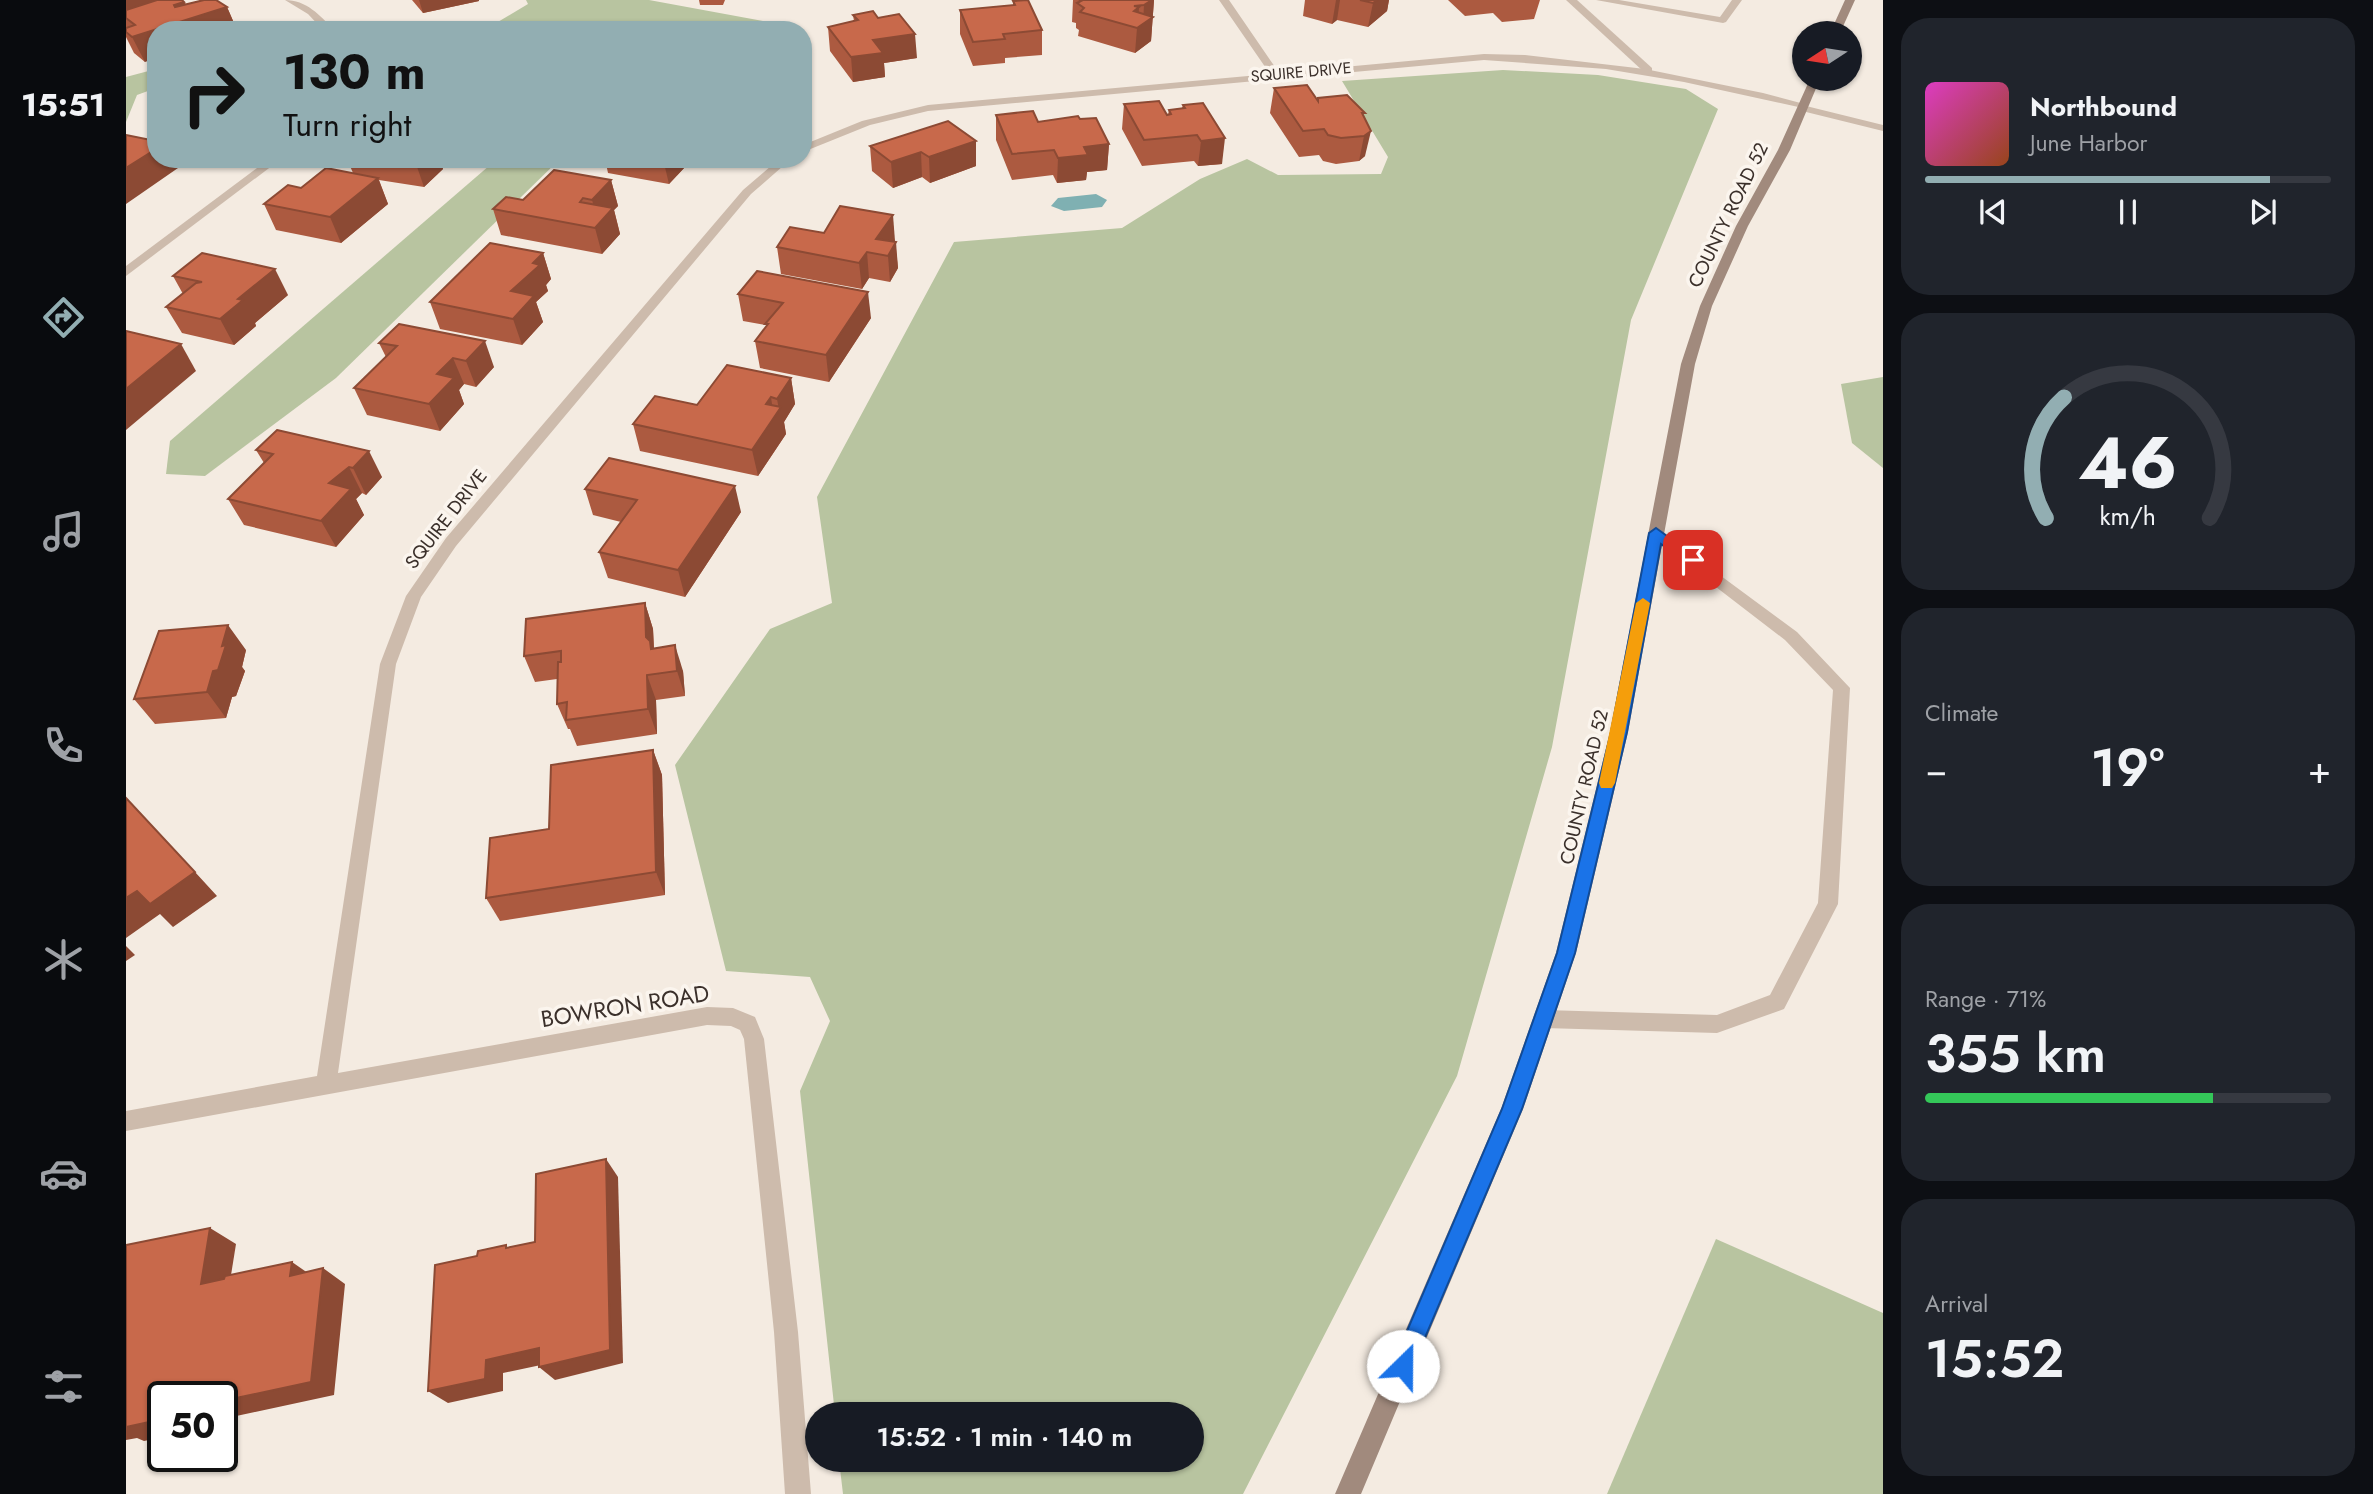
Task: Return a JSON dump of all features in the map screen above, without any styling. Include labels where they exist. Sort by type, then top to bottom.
[{"type":"main road","points":[[1840,21],[1850,0]]},
{"type":"main road","name":"COUNTY ROAD 52","points":[[1348,1494],[1512,1109],[1566,953],[1616,745],[1688,364],[1706,306],[1742,226],[1784,150],[1809,91]]},
{"type":"street","points":[[290,0],[311,12],[320,21]]},
{"type":"street","points":[[1224,0],[1275,74]]},
{"type":"street","points":[[1571,0],[1648,70]]},
{"type":"street","points":[[1601,0],[1723,20],[1737,0]]},
{"type":"street","name":"SQUIRE DRIVE","points":[[812,145],[866,123],[928,108],[1275,74],[1484,57],[1561,59],[1648,70],[1883,128]]},
{"type":"street","points":[[126,272],[264,168]]},
{"type":"street","name":"SQUIRE DRIVE","points":[[327,1085],[388,664],[414,596],[450,542],[738,203],[774,168]]},
{"type":"street","points":[[1544,1019],[1717,1024],[1777,1002],[1828,904],[1842,688],[1791,636],[1656,533]]},
{"type":"street","name":"BOWRON ROAD","points":[[126,1121],[707,1016],[733,1017],[748,1024],[754,1039],[785,1319],[798,1494]]},
{"type":"green space","points":[[526,0],[649,0],[763,21],[499,21],[528,4]]},
{"type":"green space","points":[[1503,70],[1598,75],[1686,89],[1718,109],[1631,320],[1552,747],[1457,1076],[1243,1494],[843,1494],[840,1472],[1204,1472],[1204,1402],[834,1402],[800,1091],[830,1021],[810,977],[726,971],[675,765],[770,629],[832,603],[817,497],[954,242],[1122,228],[1200,179],[1247,159],[1278,175],[1381,174],[1388,157],[1342,81]]},
{"type":"green space","points":[[147,71],[147,91],[137,95],[126,122],[126,77]]},
{"type":"green space","points":[[487,168],[551,168],[336,378],[205,476],[166,474],[170,441]]},
{"type":"green space","points":[[1883,377],[1883,468],[1852,443],[1841,384]]},
{"type":"green space","points":[[1716,1239],[1883,1313],[1883,1494],[1607,1494]]},
{"type":"water","points":[[1096,194],[1107,200],[1102,207],[1064,211],[1051,206],[1058,198]]},
{"type":"building","points":[[157,0],[184,2],[174,5],[175,7],[216,0],[227,7],[183,21],[147,21],[147,32],[132,37],[126,32],[126,28],[135,25],[126,18],[126,10]]},
{"type":"building","points":[[1028,0],[1042,30],[1003,34],[1005,39],[973,42],[960,10],[1015,5],[1013,1]]},
{"type":"building","points":[[1079,0],[1152,0],[1144,5],[1134,6],[1139,7],[1134,11],[1153,17],[1137,28],[1080,12],[1084,8],[1077,3],[1081,1]]},
{"type":"building","points":[[873,11],[878,18],[899,14],[915,34],[873,40],[883,53],[851,57],[828,27],[858,20],[853,15]]},
{"type":"building","points":[[1307,85],[1318,101],[1318,98],[1347,95],[1365,113],[1362,113],[1371,131],[1364,136],[1341,138],[1328,135],[1324,129],[1303,131],[1274,88]]},
{"type":"building","points":[[1159,101],[1167,115],[1171,114],[1169,110],[1185,108],[1183,105],[1203,103],[1225,138],[1201,141],[1197,135],[1144,140],[1124,104]]},
{"type":"building","points":[[1033,111],[1038,122],[1078,116],[1080,119],[1096,118],[1109,144],[1084,147],[1088,155],[1058,158],[1054,150],[1012,154],[996,115]]},
{"type":"building","points":[[948,121],[976,141],[929,157],[921,152],[891,162],[870,146]]},
{"type":"building","points":[[126,135],[147,139],[147,155],[126,168]]},
{"type":"building","points":[[326,168],[378,178],[330,217],[264,204],[288,185],[301,188]]},
{"type":"building","points":[[554,170],[611,180],[592,200],[583,198],[580,202],[613,208],[595,228],[493,209],[506,197],[523,200]]},
{"type":"building","points":[[840,206],[893,215],[876,239],[896,242],[888,256],[867,252],[859,263],[777,247],[790,227],[824,233]]},
{"type":"building","points":[[490,243],[543,253],[533,263],[540,265],[511,291],[534,296],[513,319],[430,302]]},
{"type":"building","points":[[202,253],[275,269],[238,299],[243,300],[220,319],[166,307],[196,283],[202,282],[173,276]]},
{"type":"building","points":[[757,271],[868,292],[826,355],[755,341],[783,303],[738,294]]},
{"type":"building","points":[[399,324],[485,341],[466,361],[453,358],[437,374],[454,378],[429,404],[354,388],[397,346],[379,343]]},
{"type":"building","points":[[126,331],[181,344],[126,389]]},
{"type":"building","points":[[727,365],[791,378],[777,399],[771,397],[766,404],[781,407],[752,450],[633,424],[655,396],[697,405]]},
{"type":"building","points":[[277,430],[369,451],[353,468],[349,467],[329,483],[351,489],[321,521],[228,499],[273,454],[256,450]]},
{"type":"building","points":[[609,458],[735,486],[678,570],[599,552],[637,500],[585,489]]},
{"type":"building","points":[[645,603],[646,637],[650,641],[651,649],[675,645],[677,671],[647,675],[648,709],[566,720],[567,702],[557,704],[558,662],[561,662],[561,651],[524,656],[526,619]]},
{"type":"building","points":[[228,625],[222,646],[226,645],[218,670],[213,671],[207,692],[134,699],[159,631]]},
{"type":"building","points":[[653,750],[656,872],[486,898],[490,838],[549,829],[551,765]]},
{"type":"building","points":[[126,798],[195,872],[150,904],[137,891],[126,898]]},
{"type":"building","points":[[606,1159],[610,1350],[539,1367],[539,1348],[486,1360],[485,1379],[428,1391],[435,1265],[477,1256],[478,1251],[535,1242],[536,1174]]},
{"type":"building","points":[[210,1228],[201,1284],[224,1279],[225,1276],[292,1262],[290,1276],[323,1268],[311,1382],[238,1398],[238,1381],[147,1381],[147,1422],[126,1427],[126,1245]]},
{"type":"slow traffic","points":[[1607,783],[1643,603]]},
{"type":"route","points":[[1403,1366],[1512,1109],[1566,953],[1619,732],[1656,533],[1693,560]]}]
